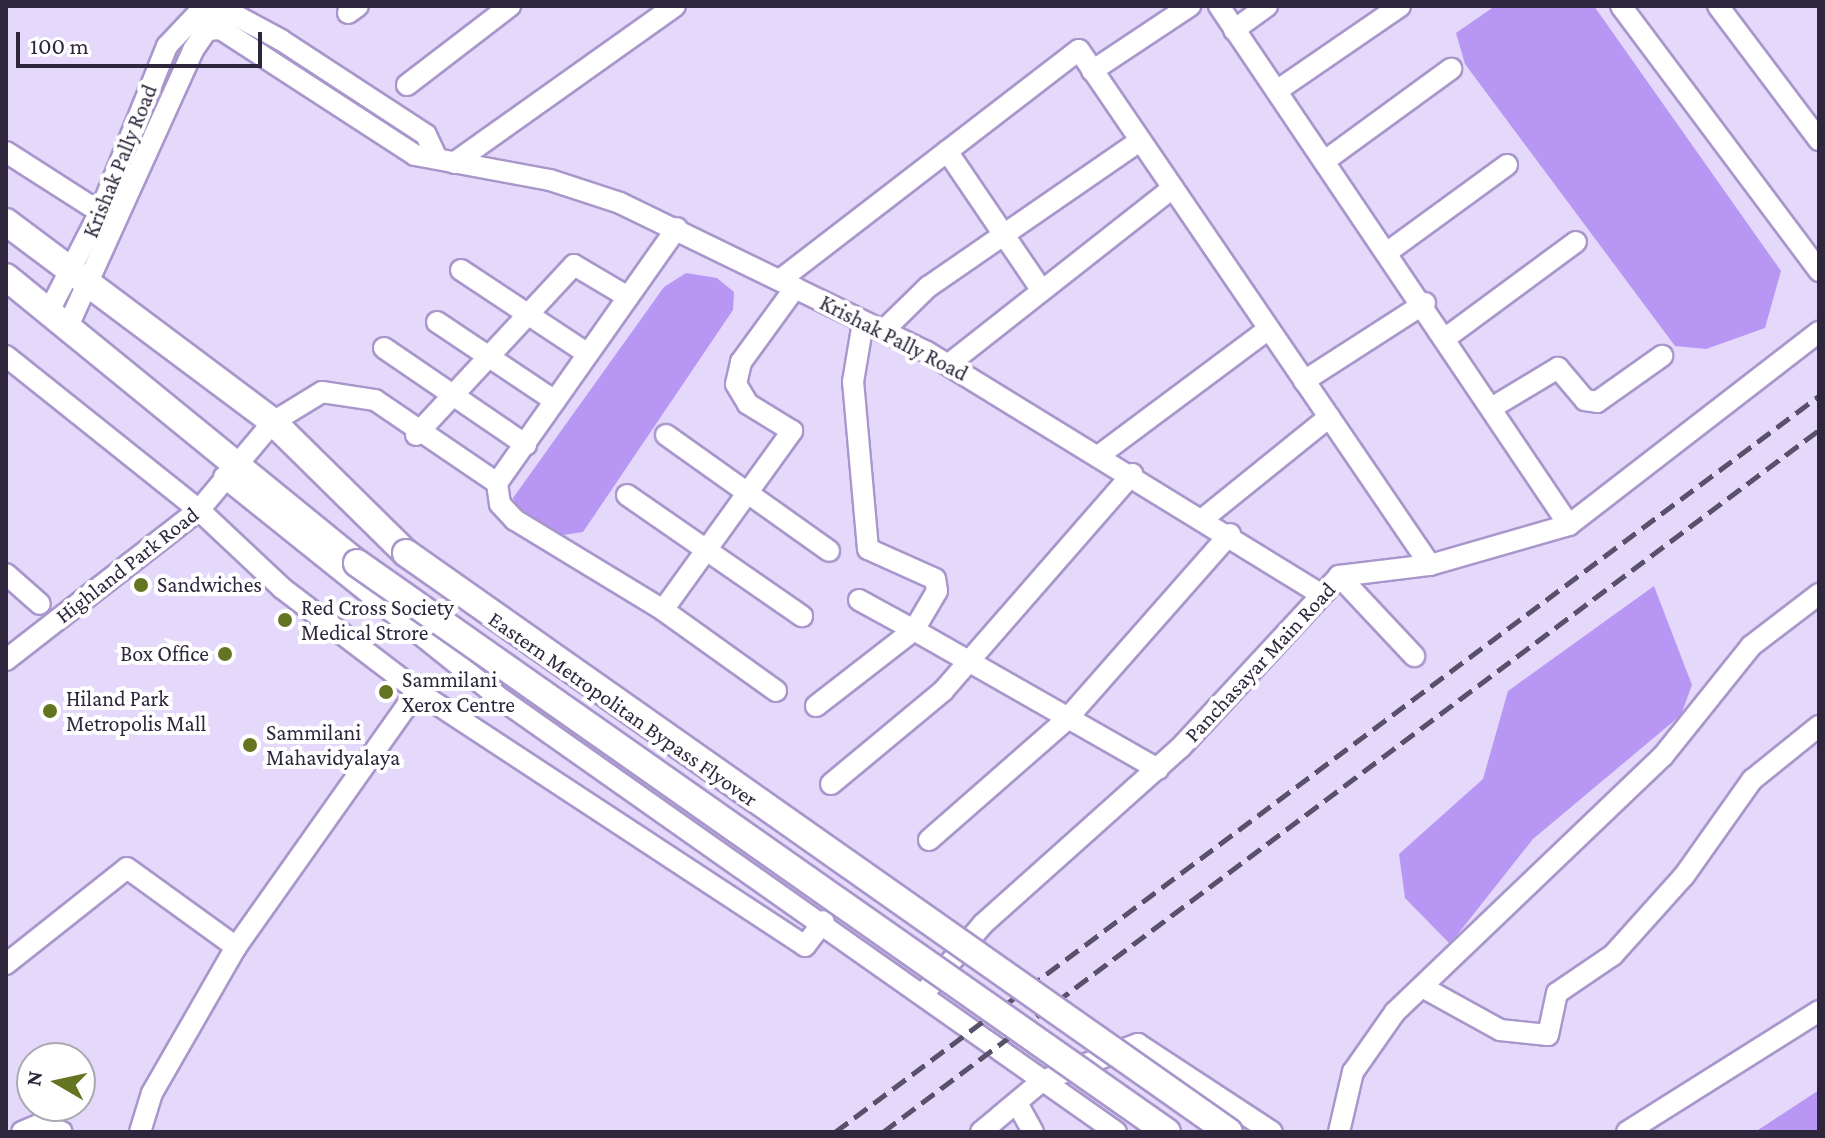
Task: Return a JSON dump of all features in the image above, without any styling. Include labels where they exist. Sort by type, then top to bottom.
[{"type":"main road","name":"Eastern Metropolitan Bypass Flyover","points":[[6,222],[83,276],[273,422],[406,553],[1229,1132]]},
{"type":"main road","name":"Eastern Metropolitan Bypass Flyover","points":[[6,277],[231,468],[357,563],[1167,1132]]},
{"type":"street","points":[[407,85],[510,6]]},
{"type":"street","points":[[444,158],[648,14],[675,6]]},
{"type":"street","points":[[1092,71],[1190,6]]},
{"type":"street","points":[[1219,6],[1425,303],[1569,525]]},
{"type":"street","points":[[1234,30],[1267,6]]},
{"type":"street","points":[[1278,90],[1400,6]]},
{"type":"street","points":[[1621,6],[1819,271]]},
{"type":"street","points":[[1718,6],[1819,140]]},
{"type":"street","name":"Krishak Pally Road","points":[[209,15],[415,155],[550,180],[677,228],[949,364],[1101,454],[1321,594]]},
{"type":"street","name":"Krishak Pally Road","points":[[83,276],[100,212],[167,46],[209,15]]},
{"type":"street","name":"Krishak Pally Road","points":[[58,318],[83,276],[209,15]]},
{"type":"street","points":[[663,610],[792,431],[748,404],[737,375],[788,284],[947,151],[1079,50],[1430,565]]},
{"type":"street","points":[[1326,160],[1451,69]]},
{"type":"street","points":[[883,331],[928,287],[1140,141]]},
{"type":"street","points":[[947,151],[1040,288]]},
{"type":"street","points":[[6,152],[100,212]]},
{"type":"street","points":[[1389,251],[1507,165]]},
{"type":"street","points":[[949,364],[1040,288],[1173,188]]},
{"type":"street","points":[[677,228],[497,483],[505,512],[663,610],[776,691]]},
{"type":"street","points":[[1447,337],[1576,242]]},
{"type":"street","points":[[416,435],[574,265],[628,297]]},
{"type":"street","points":[[461,270],[588,354]]},
{"type":"street","points":[[1304,381],[1425,303]]},
{"type":"street","points":[[437,322],[555,401]]},
{"type":"street","points":[[816,706],[914,630],[937,591],[935,579],[868,549],[853,382],[863,322]]},
{"type":"street","points":[[1101,454],[1269,329]]},
{"type":"street","name":"Panchasayar Main Road","points":[[925,992],[983,924],[1158,769],[1339,576],[1430,565],[1569,525],[1819,332]]},
{"type":"street","points":[[384,348],[526,445]]},
{"type":"street","points":[[6,356],[199,510],[282,588],[417,691],[805,946],[824,921]]},
{"type":"street","points":[[1493,407],[1558,368],[1585,400],[1597,402],[1662,356]]},
{"type":"street","name":"Highland Park Road","points":[[6,660],[199,510],[231,468],[273,422],[322,392],[345,391],[375,400],[416,435],[497,483]]},
{"type":"street","points":[[1204,518],[1329,417]]},
{"type":"street","points":[[666,435],[829,551]]},
{"type":"street","points":[[231,468],[439,653],[635,796],[925,992],[1042,1081],[1116,1132]]},
{"type":"street","points":[[831,784],[943,691],[1132,474]]},
{"type":"street","points":[[627,495],[802,616]]},
{"type":"street","points":[[929,840],[1066,720],[1230,534]]},
{"type":"street","points":[[6,574],[40,604]]},
{"type":"street","points":[[1339,576],[1414,656]]},
{"type":"street","points":[[1339,1132],[1370,1039],[1663,756],[1751,646],[1819,594]]},
{"type":"street","points":[[859,600],[1066,720],[1158,769]]},
{"type":"street","points":[[140,1132],[152,1093],[236,947],[417,691]]},
{"type":"street","points":[[1424,988],[1500,1030],[1548,1035],[1557,993],[1613,955],[1684,876],[1752,780],[1819,726]]},
{"type":"street","points":[[6,964],[127,868],[236,947]]},
{"type":"street","points":[[1627,1132],[1819,1011]]},
{"type":"street","points":[[981,1132],[1042,1081],[1138,1044],[1272,1132]]},
{"type":"street","points":[[1017,1103],[1033,1132]]},
{"type":"street","points":[[22,1132],[41,1124],[62,1132]]},
{"type":"shaded area","points":[[1495,6],[1594,6],[1781,271],[1765,328],[1706,349],[1675,346],[1465,64],[1456,33]]},
{"type":"shaded area","points":[[686,273],[717,278],[734,292],[733,310],[583,532],[556,536],[520,512],[513,498],[664,287]]},
{"type":"shaded area","points":[[1654,586],[1692,685],[1681,715],[1533,839],[1450,944],[1405,898],[1399,854],[1483,779],[1508,691]]},
{"type":"shaded area","points":[[1819,1090],[1819,1132],[1755,1132]]},
{"type":"railway","points":[[835,1132],[1819,396]]},
{"type":"railway","points":[[883,1132],[1819,430]]},
{"type":"place","name":"Sandwiches","points":[[141,585]]},
{"type":"place","name":"Red Cross Society Medical Strore","points":[[285,620]]},
{"type":"place","name":"Box Office","points":[[225,654]]},
{"type":"place","name":"Sammilani Xerox Centre","points":[[386,692]]},
{"type":"place","name":"Hiland Park Metropolis Mall","points":[[50,711]]},
{"type":"place","name":"Sammilani Mahavidyalaya","points":[[250,745]]}]
